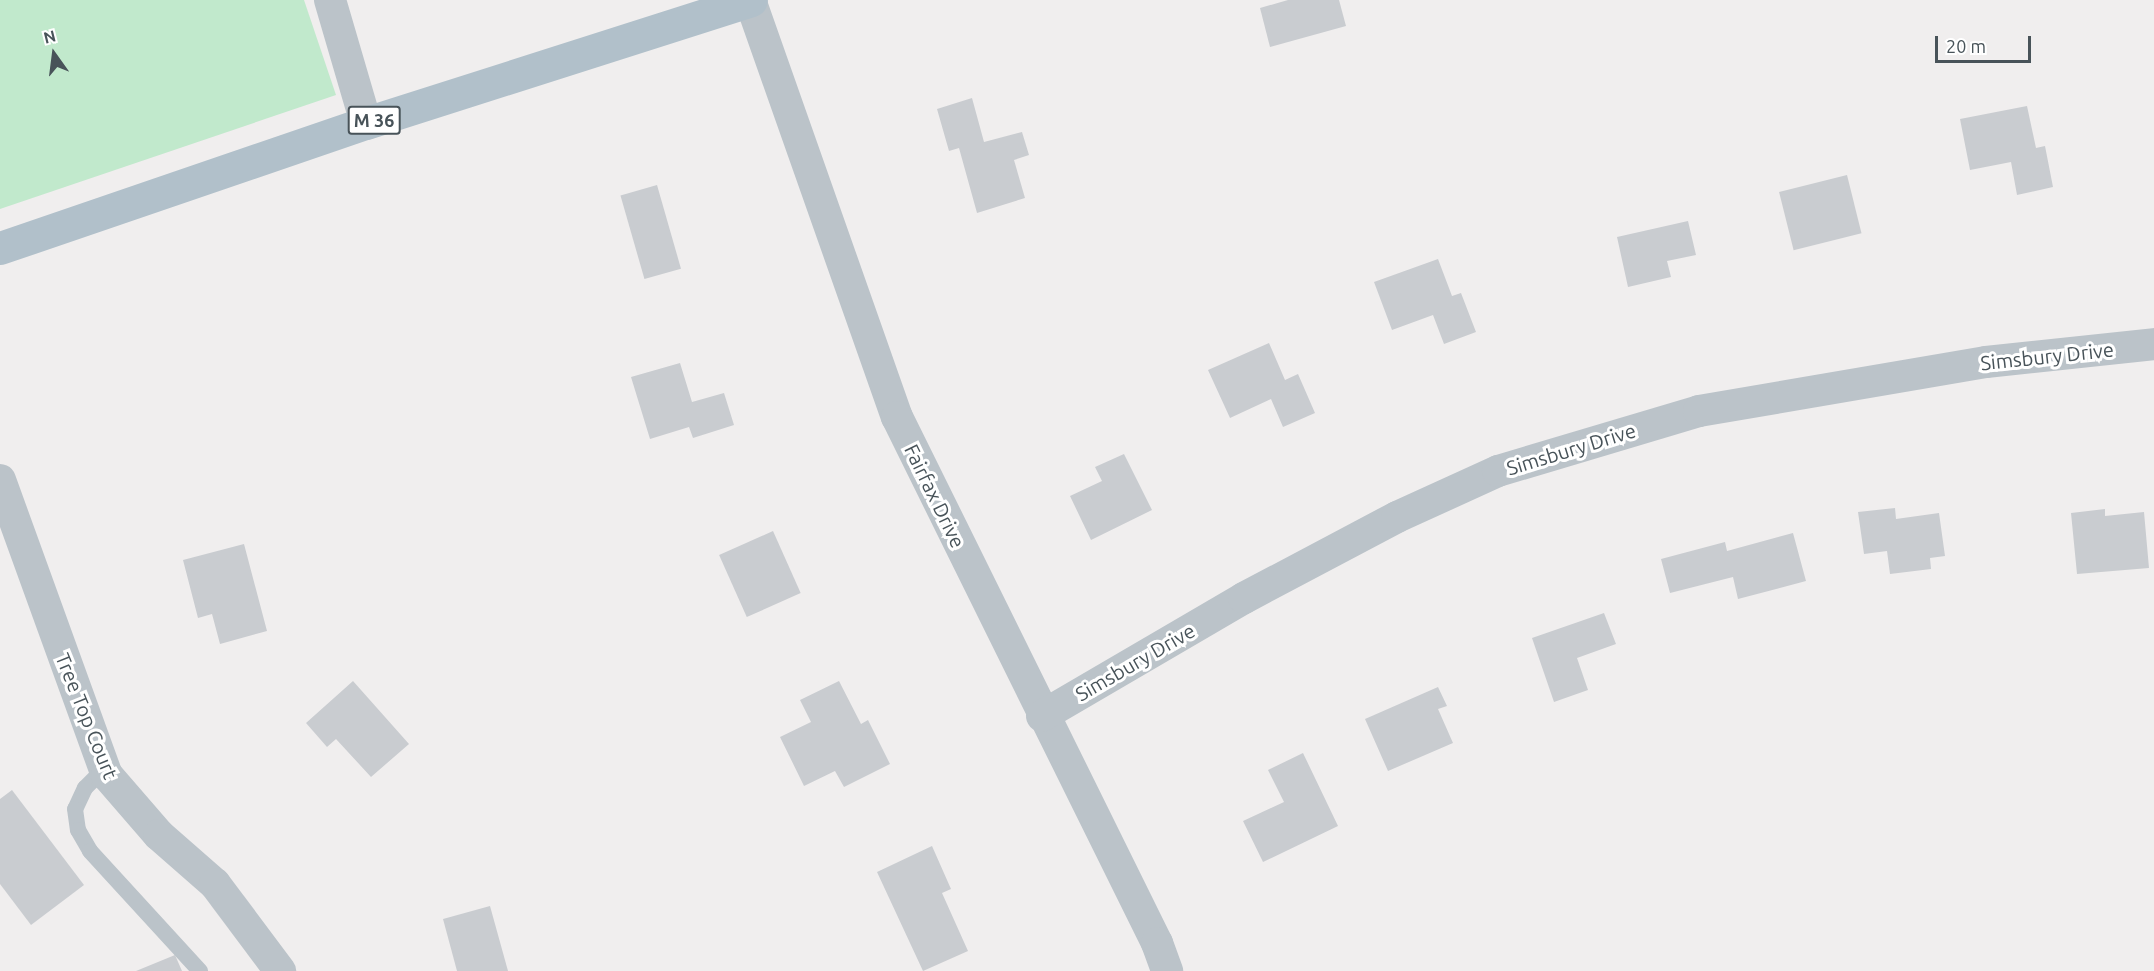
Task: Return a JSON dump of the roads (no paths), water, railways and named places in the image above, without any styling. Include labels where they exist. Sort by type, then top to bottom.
[{"type":"main road","name":"M 36","points":[[0,248],[366,123],[751,0]]},
{"type":"street","points":[[330,0],[366,123]]},
{"type":"street","name":"Fairfax Drive","points":[[751,0],[897,417],[1042,716],[1157,943],[1167,971]]},
{"type":"street","name":"Simsbury Drive","points":[[1042,716],[1244,598],[1397,517],[1498,471],[1699,411],[1986,362],[2154,344]]},
{"type":"street","name":"Tree Top Court","points":[[0,480],[104,769],[127,802],[215,884],[280,971]]},
{"type":"lane","points":[[104,769],[85,788],[75,809],[78,830],[90,851],[200,971]]}]
